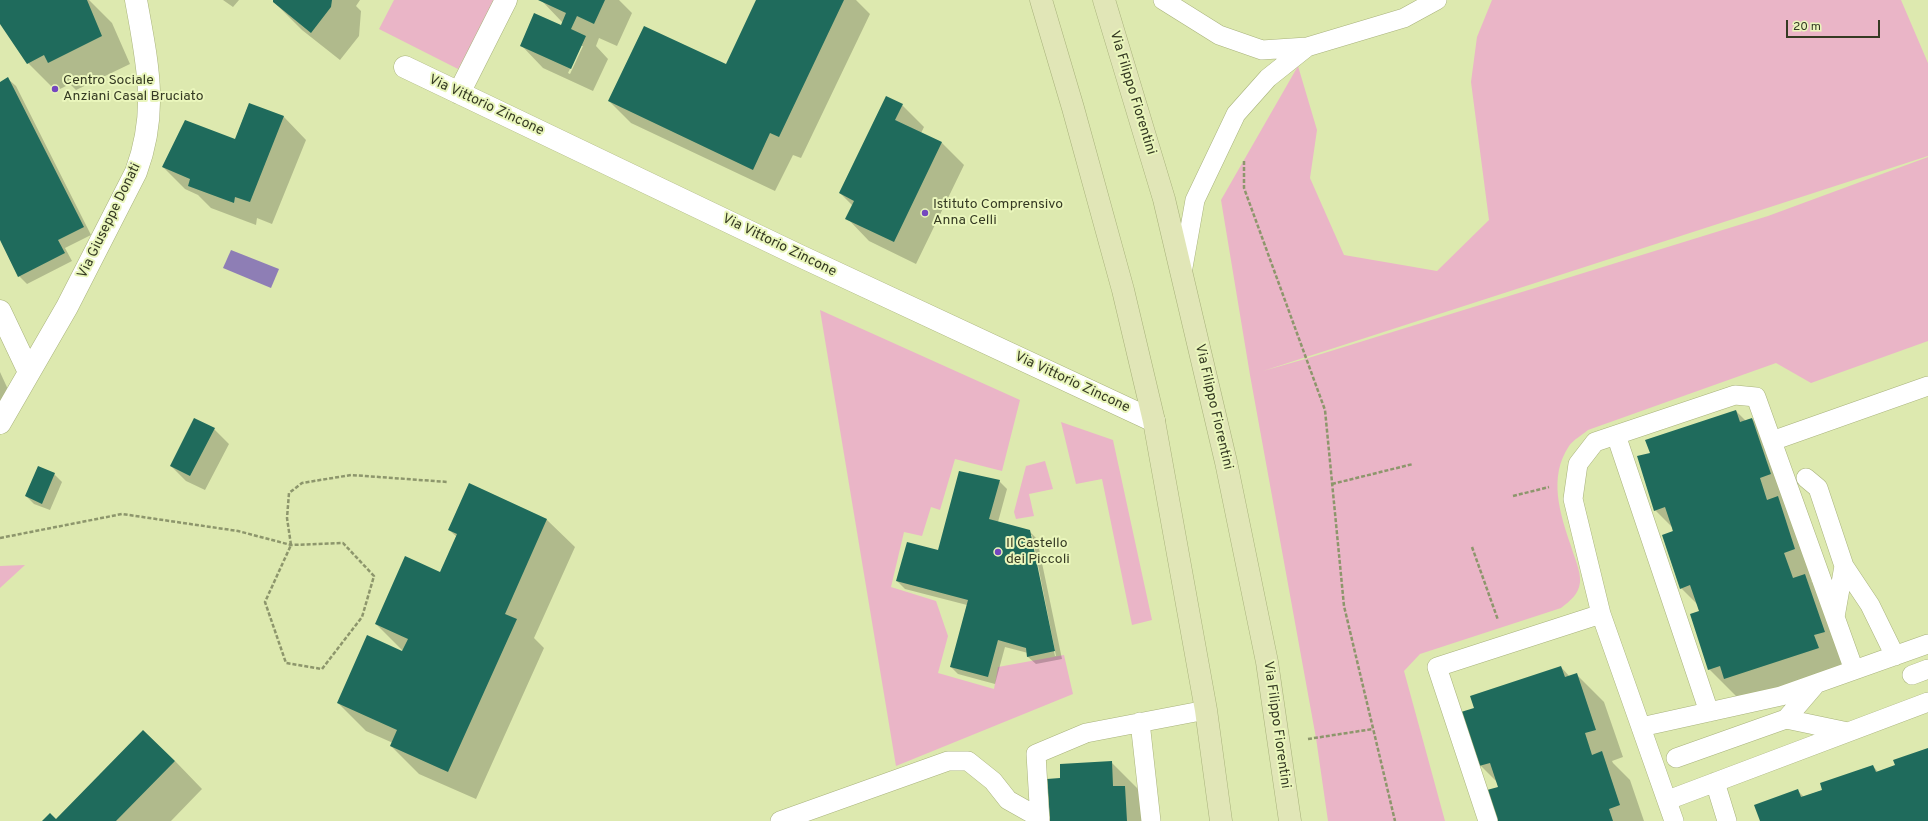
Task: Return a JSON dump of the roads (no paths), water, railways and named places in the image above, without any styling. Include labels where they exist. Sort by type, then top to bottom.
[{"type":"main road","points":[[1041,0],[1073,108],[1123,290],[1154,421],[1206,710],[1222,821]]},
{"type":"main road","name":"Via Filippo Fiorentini","points":[[1104,0],[1164,199],[1226,462],[1267,662],[1290,821]]},
{"type":"street","name":"Via Giuseppe Donati","points":[[0,422],[67,307],[136,172],[142,156],[147,140],[150,114],[150,86],[136,0]]},
{"type":"street","points":[[459,93],[506,0]]},
{"type":"street","name":"Via Vittorio Zincone","points":[[405,67],[798,255],[1154,421]]},
{"type":"street","points":[[0,311],[28,372]]},
{"type":"lane","points":[[1163,0],[1219,35],[1262,50],[1307,47],[1404,18],[1437,0]]},
{"type":"lane","points":[[1182,274],[1195,200],[1236,114],[1268,78],[1307,47]]},
{"type":"lane","points":[[1772,441],[1928,386]]},
{"type":"lane","points":[[1674,821],[1668,800],[1601,614],[1573,499],[1578,464],[1596,442],[1735,394],[1756,397],[1854,670]]},
{"type":"lane","points":[[1616,435],[1709,712]]},
{"type":"lane","points":[[1806,478],[1818,488],[1844,566],[1870,605],[1895,656]]},
{"type":"lane","points":[[1835,618],[1844,566]]},
{"type":"lane","points":[[1488,821],[1437,667],[1601,614]]},
{"type":"lane","points":[[1641,727],[1781,696],[1928,644]]},
{"type":"lane","points":[[1676,758],[1786,719],[1817,683]]},
{"type":"lane","points":[[1668,800],[1928,702]]},
{"type":"lane","points":[[1040,819],[1036,754],[1086,733],[1206,710]]},
{"type":"lane","points":[[1786,719],[1848,732]]},
{"type":"lane","points":[[1140,722],[1152,821]]},
{"type":"lane","points":[[780,821],[948,761],[968,761],[993,781],[1008,800],[1040,819]]},
{"type":"lane","points":[[1715,782],[1727,821]]},
{"type":"place","name":"Centro Sociale Anziani Casal Bruciato","points":[[55,89]]},
{"type":"place","name":"Istituto Comprensivo Anna Celli","points":[[925,213]]},
{"type":"place","name":"Il Castello dei Piccoli","points":[[998,552]]}]
